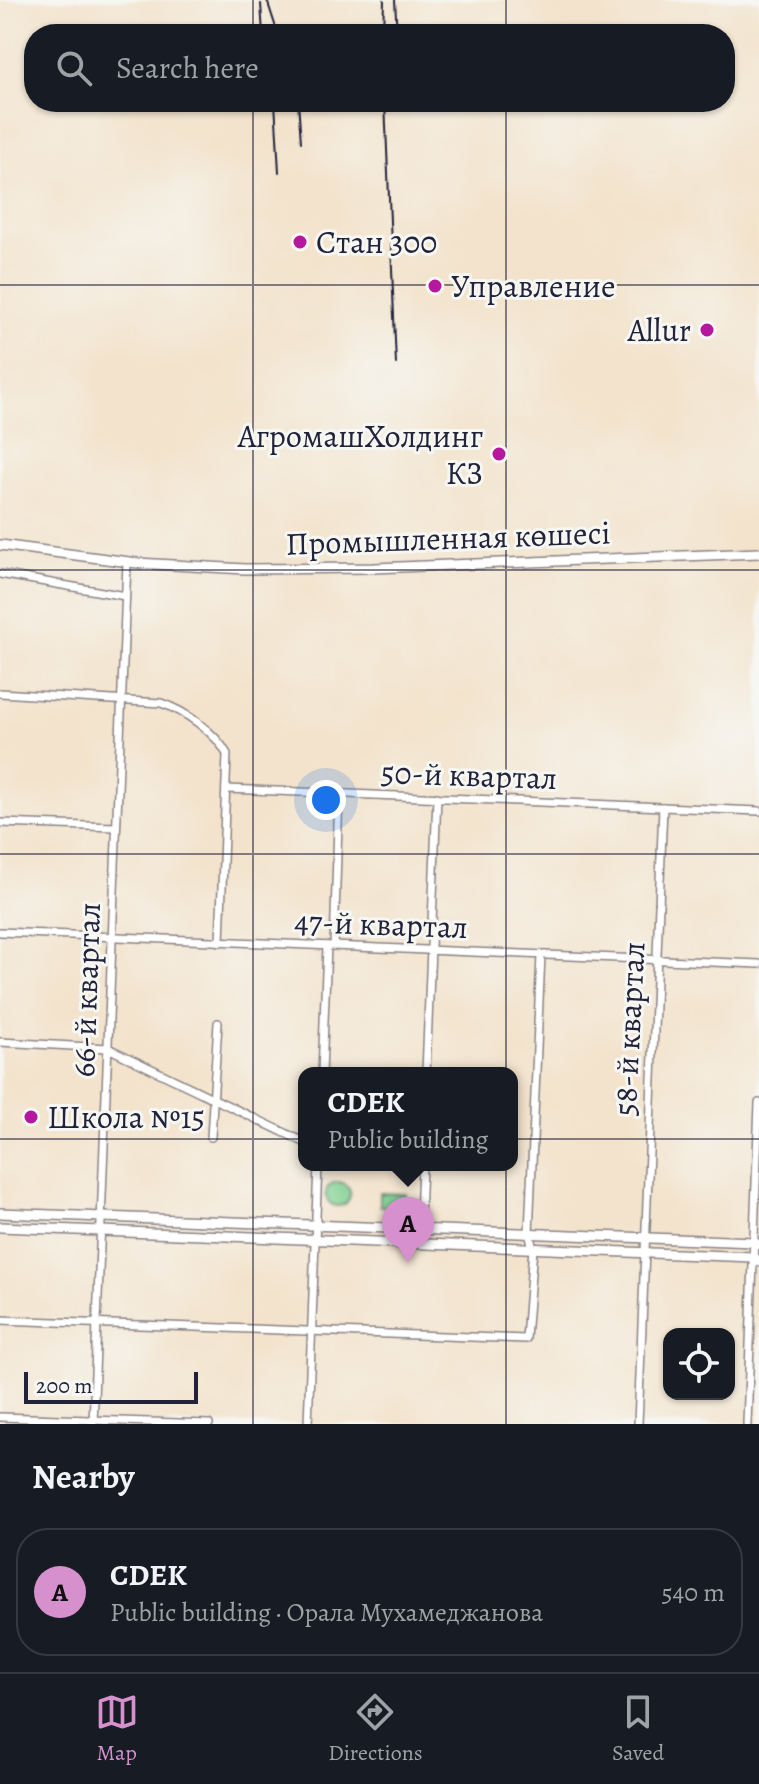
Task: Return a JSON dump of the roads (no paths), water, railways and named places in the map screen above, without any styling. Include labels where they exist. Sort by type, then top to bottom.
[{"type":"street","name":"Промышленная көшесі","points":[[0,545],[132,563],[245,569],[374,568],[759,553]]},
{"type":"street","name":"66-й квартал","points":[[93,1422],[125,596],[132,563]]},
{"type":"street","points":[[0,574],[125,596]]},
{"type":"street","points":[[0,693],[161,703],[176,708],[221,743],[227,754],[220,942]]},
{"type":"street","name":"50-й квартал","points":[[226,789],[759,811]]},
{"type":"street","points":[[322,1067],[339,793]]},
{"type":"street","points":[[426,1067],[437,797]]},
{"type":"street","name":"58-й квартал","points":[[638,1424],[663,807]]},
{"type":"street","points":[[0,823],[116,827]]},
{"type":"street","name":"47-й квартал","points":[[0,932],[759,964]]},
{"type":"street","points":[[0,1320],[526,1339],[533,1248],[529,1233],[541,955]]},
{"type":"street","points":[[211,1137],[218,1023]]},
{"type":"street","points":[[0,1042],[108,1048],[298,1139]]},
{"type":"street","points":[[747,1424],[756,1259],[759,1103]]},
{"type":"street","points":[[308,1424],[318,1171]]},
{"type":"street","points":[[419,1244],[422,1171]]},
{"type":"street","points":[[0,1213],[756,1244]]},
{"type":"street","points":[[0,1227],[756,1259]]},
{"type":"street","points":[[0,1417],[209,1424]]},
{"type":"railway","points":[[267,0],[275,24]]},
{"type":"railway","points":[[383,24],[384,0]]},
{"type":"railway","points":[[395,0],[396,24]]},
{"type":"railway","points":[[261,4],[262,24]]},
{"type":"railway","points":[[276,112],[279,172]]},
{"type":"railway","points":[[299,112],[301,142]]},
{"type":"railway","points":[[385,112],[396,364]]},
{"type":"place","name":"Стан 300","points":[[300,242]]},
{"type":"place","name":"Управление","points":[[435,286]]},
{"type":"place","name":"Allur","points":[[707,330]]},
{"type":"place","name":"АгромашХолдинг КЗ","points":[[499,454]]},
{"type":"place","name":"Школа №15","points":[[31,1117]]},
{"type":"place","name":"CDEK","points":[[408,1263]]}]
